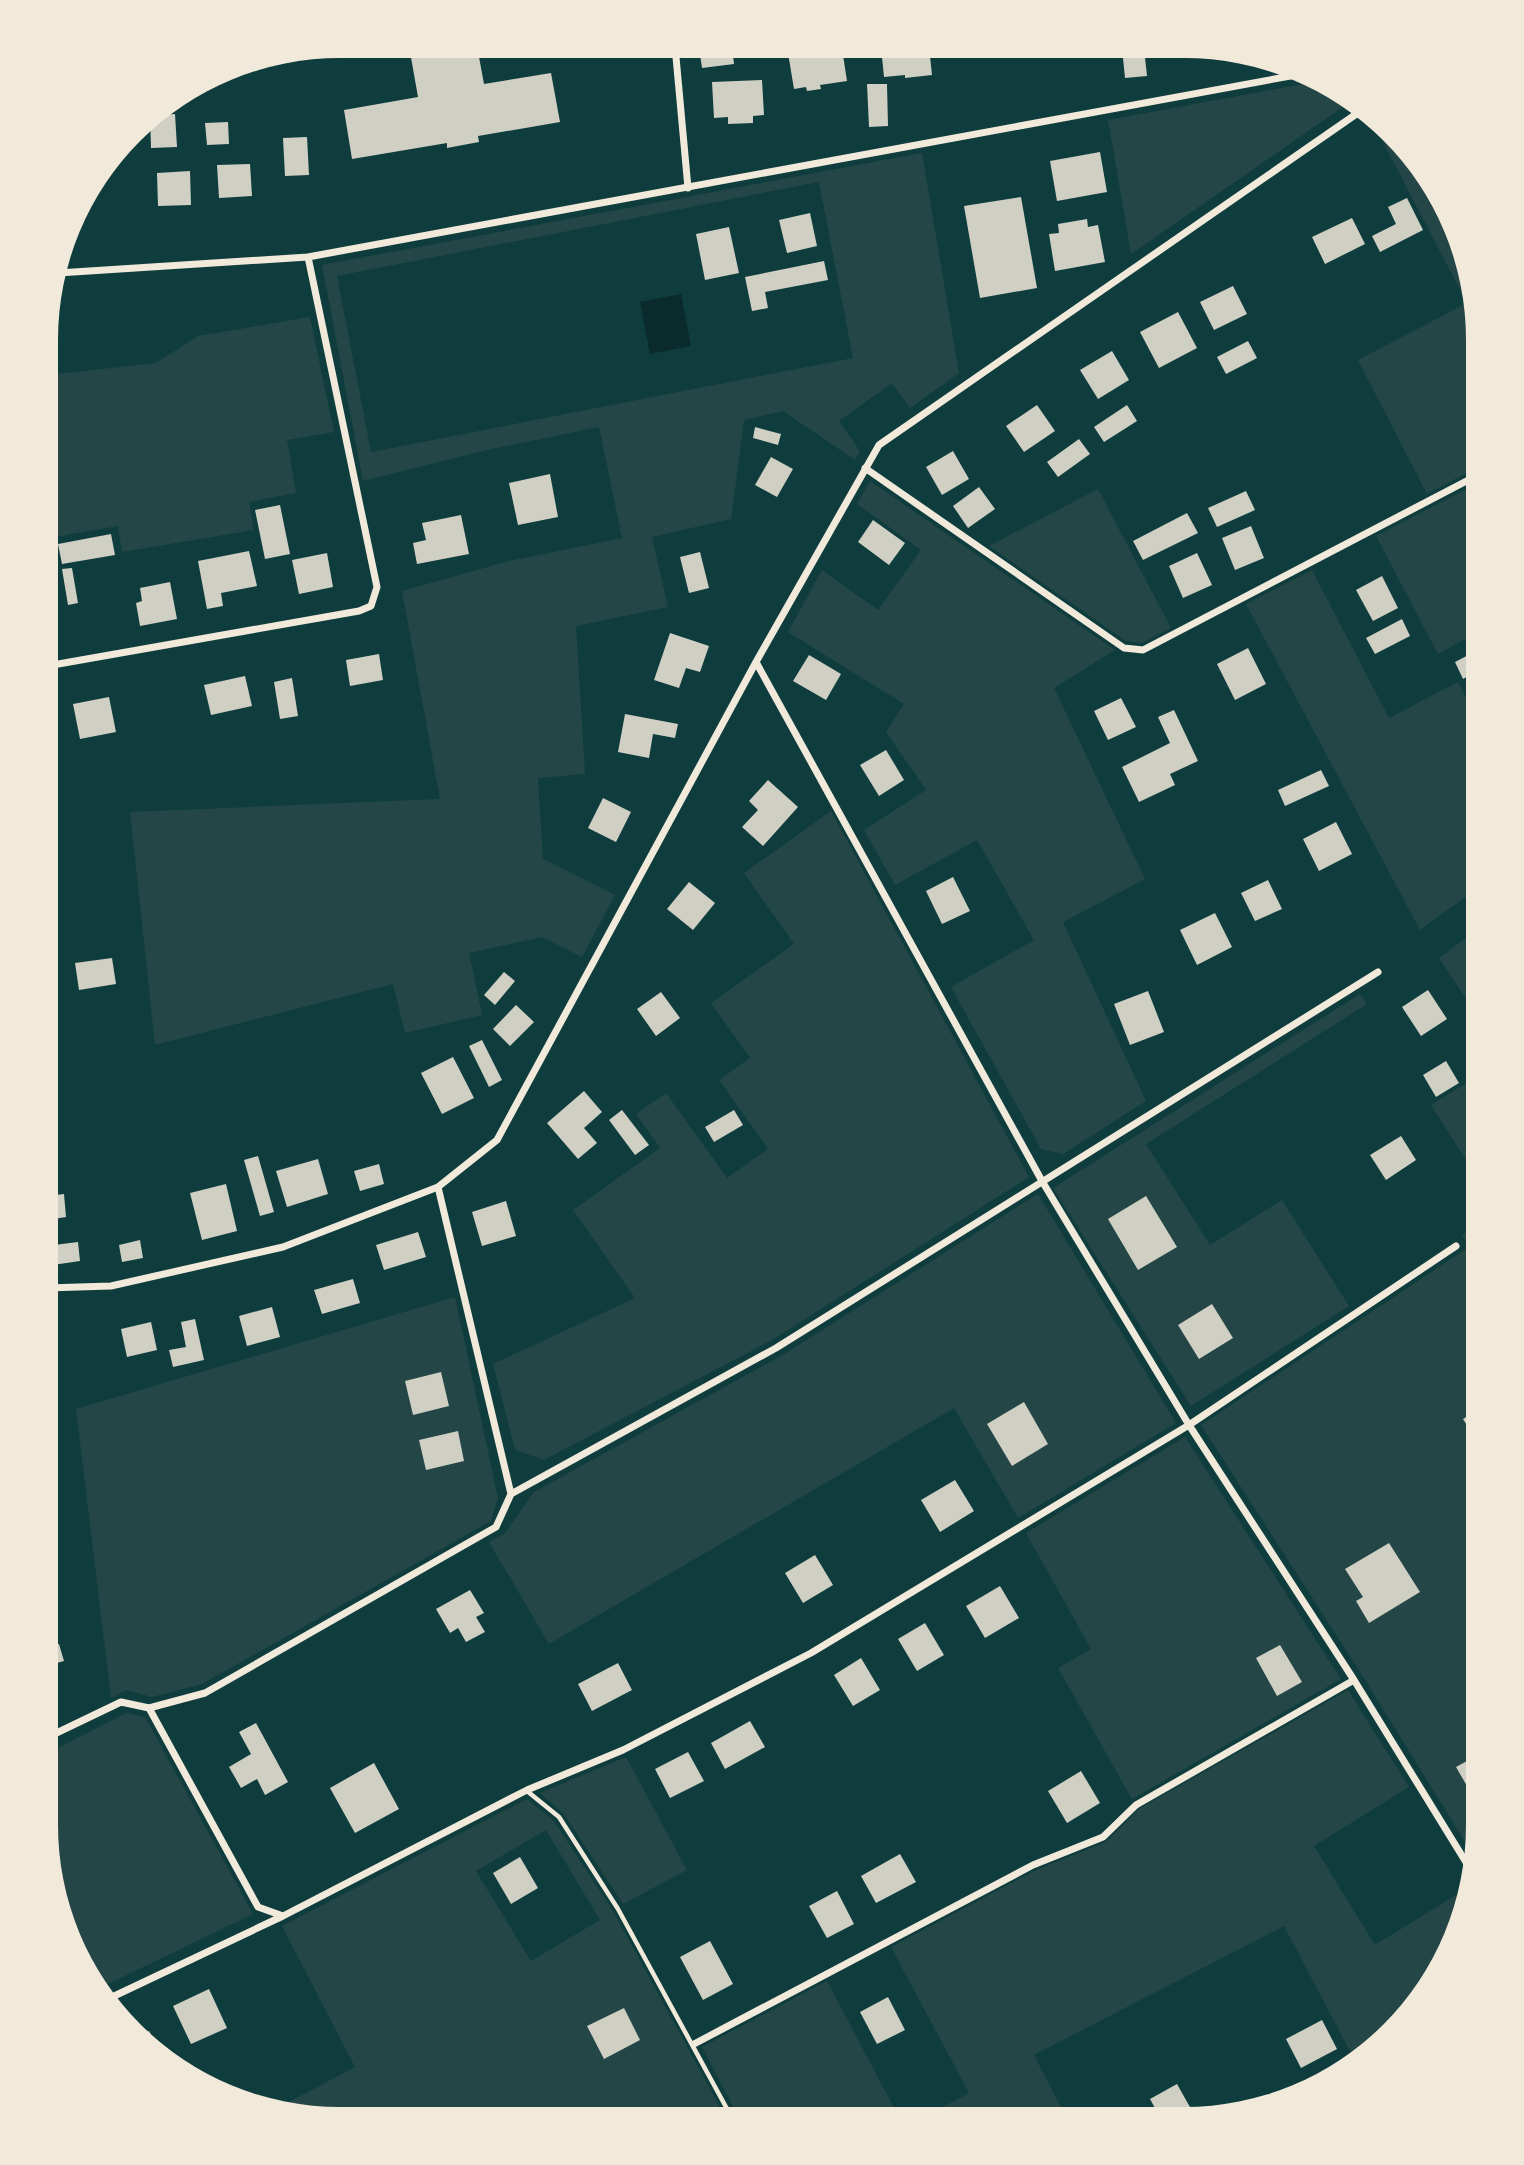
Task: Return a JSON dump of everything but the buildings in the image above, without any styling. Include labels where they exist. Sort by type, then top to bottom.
[{"type":"street","points":[[676,58],[688,188]]},
{"type":"street","points":[[66,273],[309,257],[1286,77]]},
{"type":"street","points":[[58,1288],[111,1286],[283,1247],[438,1187],[497,1140],[756,662],[879,445],[1355,115]]},
{"type":"street","points":[[58,664],[359,611],[371,606],[377,587],[309,257]]},
{"type":"street","points":[[865,468],[1124,648],[1143,650],[1466,481]]},
{"type":"street","points":[[756,662],[1042,1181],[1189,1425],[1354,1680],[1464,1859]]},
{"type":"street","points":[[58,1732],[121,1702],[149,1708],[205,1693],[496,1527],[511,1494],[776,1348],[1378,972]]},
{"type":"street","points":[[438,1187],[511,1494]]},
{"type":"street","points":[[115,1996],[284,1916],[527,1790],[623,1750],[811,1653],[1189,1425],[1456,1246]]},
{"type":"street","points":[[694,2044],[1033,1865],[1103,1837],[1136,1805],[1354,1680]]},
{"type":"street","points":[[149,1708],[258,1907],[284,1916]]},
{"type":"lane","points":[[527,1790],[559,1817],[618,1909],[726,2107]]},
{"type":"shaded area","points":[[1303,84],[1343,107],[1131,254],[1108,120]]},
{"type":"shaded area","points":[[1380,137],[1408,168],[1429,199],[1451,249],[1463,295]]},
{"type":"shaded area","points":[[922,153],[959,373],[910,408],[892,383],[839,421],[860,451],[855,460],[783,411],[744,420],[731,519],[652,537],[668,607],[576,626],[585,774],[538,778],[543,859],[615,895],[582,957],[542,937],[469,953],[482,1015],[405,1033],[393,984],[155,1045],[130,812],[440,799],[402,591],[509,561],[622,538],[599,427],[487,450],[363,481],[322,265]],"holes":[[[819,182],[853,358],[371,452],[337,276]]]},
{"type":"shaded area","points":[[681,294],[691,346],[650,354],[640,302]]},
{"type":"shaded area","points":[[1464,304],[1466,473],[1427,494],[1358,360]]},
{"type":"shaded area","points":[[310,317],[334,432],[287,440],[296,493],[249,502],[254,530],[122,552],[118,526],[58,536],[58,374],[156,363],[198,336]]},
{"type":"shaded area","points":[[870,481],[1115,650],[1054,688],[1145,879],[1063,922],[1146,1101],[1063,1154],[1041,1149],[951,987],[1034,940],[977,840],[895,885],[864,830],[926,790],[886,732],[904,704],[788,632],[822,570],[878,610],[921,550],[857,504]]},
{"type":"shaded area","points":[[1098,489],[1171,628],[1142,643],[1126,641],[989,546]]},
{"type":"shaded area","points":[[1466,489],[1466,639],[1438,654],[1376,536]]},
{"type":"shaded area","points":[[1312,570],[1389,718],[1458,682],[1466,698],[1466,897],[1420,930],[1246,604]]},
{"type":"shaded area","points":[[831,811],[1029,1177],[772,1340],[544,1460],[515,1450],[493,1364],[635,1298],[573,1210],[660,1148],[636,1114],[666,1093],[727,1178],[768,1149],[719,1080],[750,1058],[711,1003],[794,944],[744,873]]},
{"type":"shaded area","points":[[1466,938],[1466,999],[1439,958]]},
{"type":"shaded area","points":[[1360,994],[1367,1004],[1146,1144],[1210,1245],[1282,1200],[1349,1306],[1191,1406],[1053,1188]]},
{"type":"shaded area","points":[[1466,1083],[1466,1160],[1431,1105]]},
{"type":"shaded area","points":[[1038,1194],[1176,1423],[1018,1518],[954,1408],[549,1644],[489,1542],[505,1533],[534,1492],[781,1356]]},
{"type":"shaded area","points":[[1466,1249],[1466,1843],[1362,1675],[1201,1425]]},
{"type":"shaded area","points":[[455,1297],[498,1498],[491,1521],[202,1684],[152,1697],[126,1690],[111,1698],[76,1409]]},
{"type":"shaded area","points":[[1185,1437],[1341,1679],[1132,1799],[1058,1668],[1091,1649],[1026,1533]]},
{"type":"shaded area","points":[[1348,1690],[1409,1787],[1314,1846],[1375,1945],[1458,1894],[1457,1898],[1445,1933],[1419,1982],[1384,2025],[1351,2053],[1284,1926],[1034,2055],[1061,2107],[943,2107],[969,2093],[891,1947],[1036,1870],[1106,1842],[1139,1809]]},
{"type":"shaded area","points":[[126,1713],[145,1717],[253,1914],[107,1985],[79,1933],[63,1881],[58,1844],[58,1748]]},
{"type":"shaded area","points":[[626,1757],[687,1870],[623,1904],[563,1813],[540,1793]]},
{"type":"shaded area","points":[[527,1799],[554,1821],[613,1911],[720,2107],[321,2107],[288,2103],[355,2067],[282,1926]],"holes":[[[546,1830],[600,1920],[531,1961],[476,1871]]]},
{"type":"shaded area","points":[[827,1981],[894,2107],[733,2107],[702,2047]]}]
